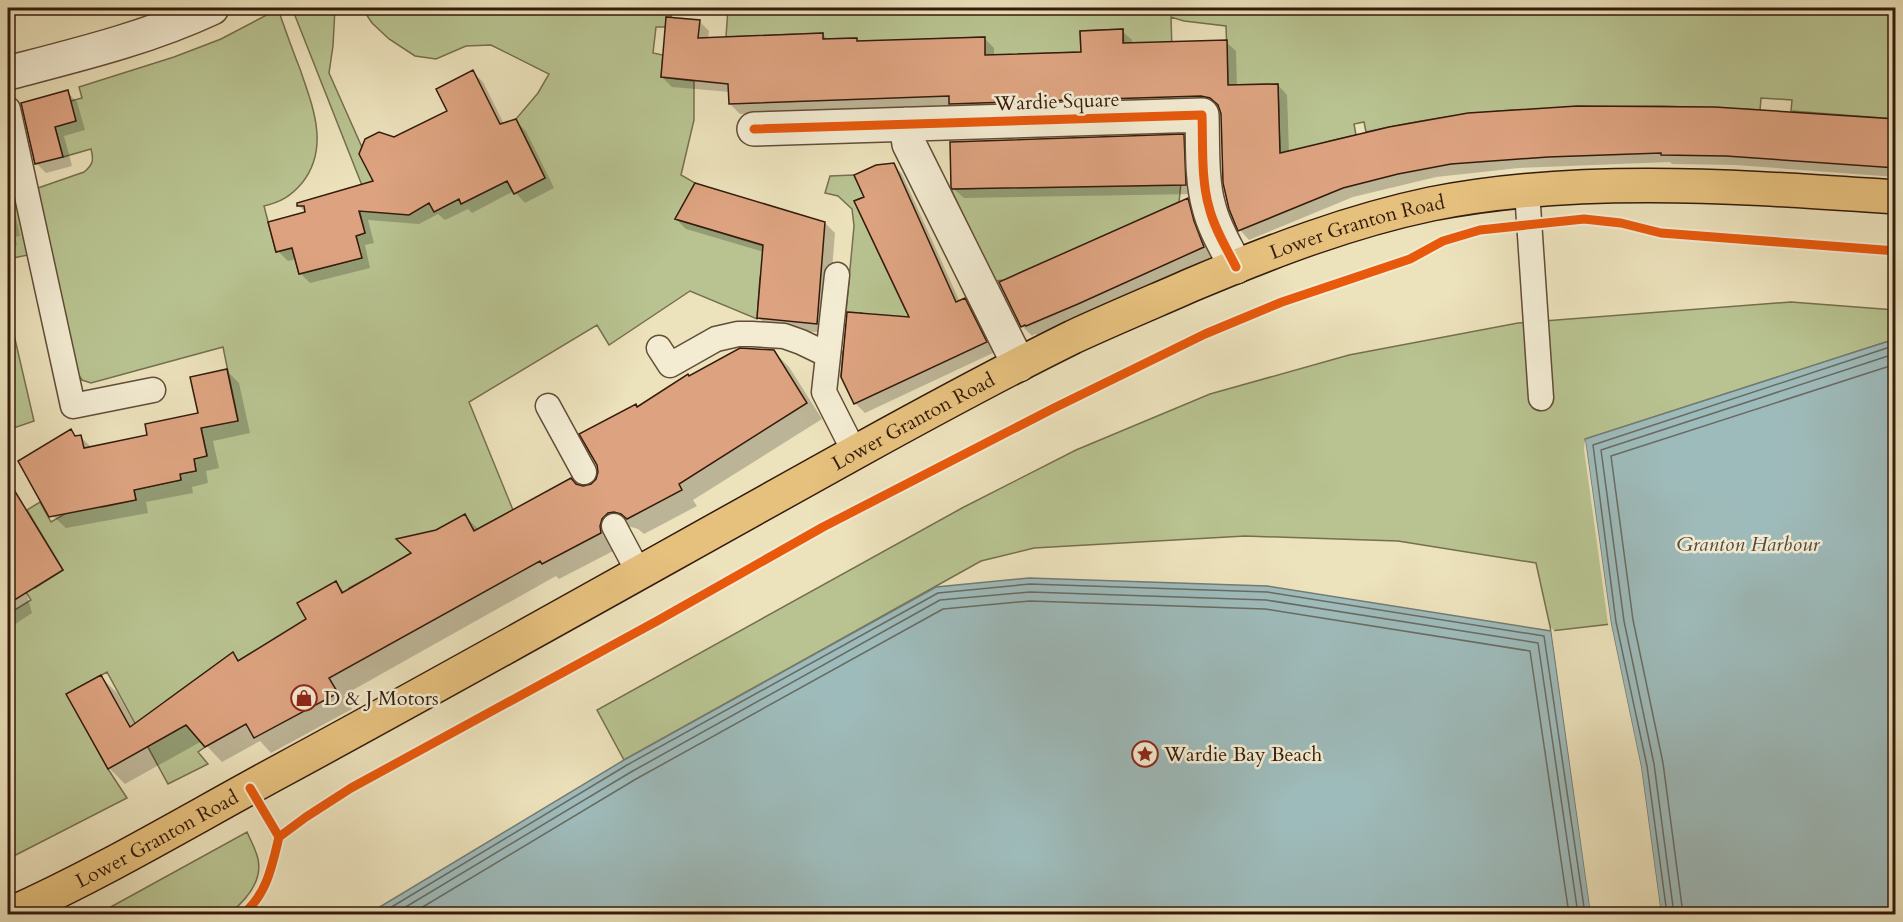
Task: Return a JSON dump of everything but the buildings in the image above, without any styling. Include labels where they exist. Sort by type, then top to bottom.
[{"type":"main road","name":"Lower Granton Road","points":[[10,915],[131,854],[207,810],[1019,364],[1122,315],[1291,245],[1392,213],[1458,199],[1527,191],[1596,187],[1693,187],[1896,197]]},
{"type":"street","points":[[8,73],[138,36],[212,8]]},
{"type":"street","name":"Wardie Square","points":[[754,129],[1202,115],[1208,207],[1236,267]]},
{"type":"street","points":[[906,124],[909,144],[1019,364]]},
{"type":"lane","points":[[8,110],[73,406],[153,390]]},
{"type":"lane","points":[[1527,191],[1540,398]]},
{"type":"lane","points":[[837,275],[824,392],[855,453]]},
{"type":"lane","points":[[659,348],[670,365],[716,339],[770,334],[793,339],[828,356]]},
{"type":"lane","points":[[548,406],[584,471]]},
{"type":"lane","points":[[614,526],[639,573]]},
{"type":"green space","points":[[292,8],[335,8],[329,73],[365,154],[425,195],[434,211],[459,199],[461,204],[507,181],[514,194],[545,178],[516,119],[538,93],[549,74],[491,45],[466,46],[436,59],[415,56],[389,39],[372,23],[362,8],[672,8],[671,17],[666,17],[666,27],[656,27],[653,53],[663,55],[661,77],[694,81],[694,120],[681,175],[695,183],[675,219],[781,251],[760,277],[757,319],[690,291],[609,345],[597,325],[469,402],[513,510],[474,531],[465,514],[427,557],[364,580],[349,588],[354,597],[347,601],[336,581],[308,623],[298,625],[238,661],[233,652],[166,701],[205,747],[198,752],[208,764],[168,784],[107,672],[67,694],[108,769],[127,798],[8,859],[8,614],[31,600],[21,584],[35,588],[63,570],[27,510],[40,502],[51,522],[84,503],[103,507],[136,500],[134,490],[181,480],[180,474],[196,471],[194,459],[207,455],[201,428],[238,420],[223,347],[91,383],[82,380],[75,370],[35,189],[84,172],[91,165],[92,156],[91,149],[63,157],[55,127],[71,101],[82,98],[79,87],[174,57],[221,39],[278,9],[310,98],[317,142],[310,170],[302,183],[285,198],[264,206],[276,252],[292,248],[299,274],[361,258],[356,236],[365,233],[358,205],[363,188]]},
{"type":"green space","points":[[728,8],[1895,8],[1895,119],[1791,111],[1792,100],[1761,98],[1760,110],[1661,106],[1564,107],[1515,121],[1514,110],[1440,118],[1366,132],[1364,122],[1354,124],[1356,135],[1280,158],[1278,84],[1228,85],[1226,26],[1184,21],[1171,17],[1172,52],[1124,53],[1123,29],[1080,31],[1081,52],[985,56],[984,37],[857,42],[856,38],[823,39],[823,33],[726,37]]},
{"type":"green space","points":[[854,175],[864,197],[854,201],[906,311],[921,304],[886,355],[841,376],[843,351],[859,353],[862,313],[846,312],[854,226],[852,209],[838,196],[825,193],[830,176]]},
{"type":"green space","points":[[1181,183],[1179,202],[1005,280],[994,281],[951,189]]},
{"type":"green space","points":[[16,201],[28,255],[8,259],[8,228],[11,227],[8,202]]},
{"type":"green space","points":[[1791,302],[1895,310],[1895,341],[1586,439],[1611,624],[1551,631],[1536,563],[1398,541],[1245,536],[1034,548],[981,561],[624,760],[597,710],[962,508],[1076,450],[1210,394],[1349,355],[1518,323]]},
{"type":"green space","points":[[8,309],[34,421],[8,430]]},
{"type":"green space","points":[[247,832],[258,859],[258,875],[247,897],[229,914],[98,914]]},
{"type":"water","name":"Granton Harbour","points":[[1895,341],[1895,914],[1661,914],[1641,767],[1611,624],[1585,439]]},
{"type":"water","name":"Wardie Bay Beach","points":[[1029,578],[1267,586],[1551,631],[1591,914],[368,914],[624,760],[936,587]]},
{"type":"pier","points":[[1585,439],[1611,624],[1641,767],[1661,914],[1658,914],[1638,767],[1608,624],[1584,449]]},
{"type":"pier","points":[[1551,628],[1554,630],[1594,914],[1591,914]]},
{"type":"cycle path","points":[[754,129],[1202,115],[1206,196],[1211,215],[1236,267]]},
{"type":"cycle path","points":[[279,837],[351,788],[657,621],[823,527],[1054,408],[1205,334],[1282,302],[1410,259],[1443,241],[1480,230],[1584,219],[1621,223],[1661,233],[1896,251]]},
{"type":"cycle path","points":[[243,914],[258,898],[263,888],[271,869],[279,837],[250,788]]},
{"type":"place","name":"D & J Motors","points":[[304,698]]},
{"type":"place","name":"Wardie Bay Beach","points":[[1145,754]]}]
